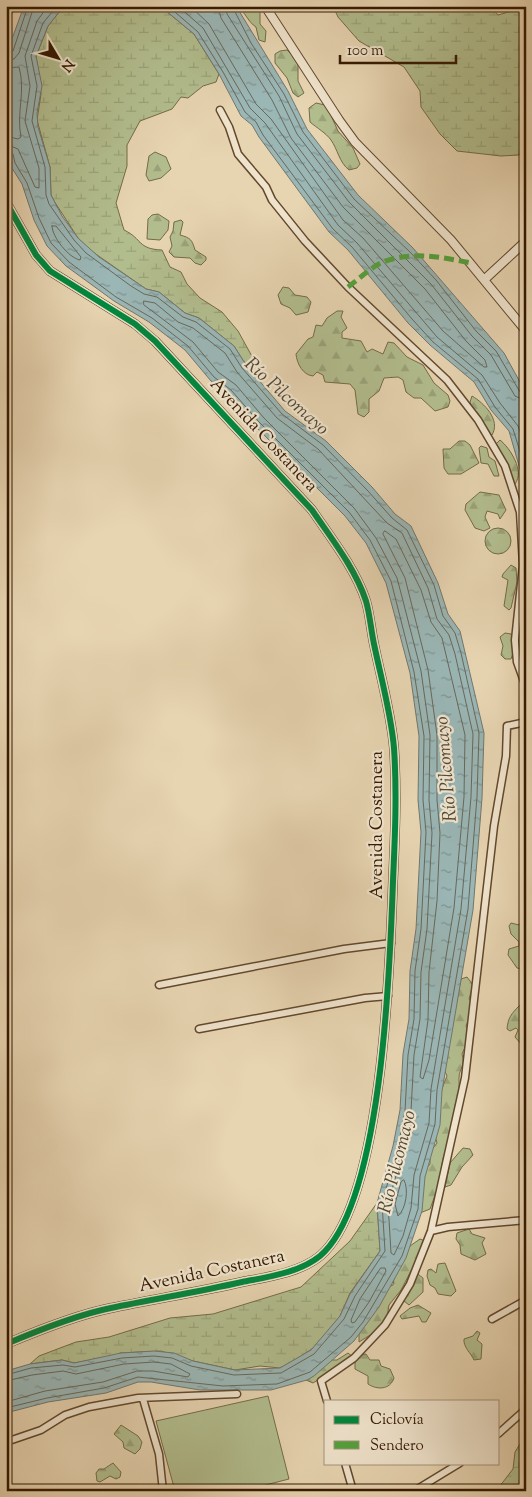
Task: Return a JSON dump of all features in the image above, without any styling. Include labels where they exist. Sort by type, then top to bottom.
[{"type":"street","points":[[6,15],[11,6]]},
{"type":"street","points":[[265,6],[338,120],[356,142],[451,240],[526,331]]},
{"type":"street","points":[[220,110],[229,127],[238,154],[266,187],[272,200],[305,241],[348,286],[448,380],[478,420],[505,466],[520,512],[523,566],[515,640],[517,662],[526,687]]},
{"type":"street","name":"Avenida Costanera","points":[[6,202],[36,255],[50,271],[135,324],[155,341],[312,510],[352,571],[366,600],[394,747],[395,812],[388,996],[366,1154],[351,1207],[339,1234],[320,1256],[300,1268],[266,1277],[108,1308],[74,1318],[6,1344]]},
{"type":"street","points":[[485,279],[526,240]]},
{"type":"street","points":[[327,1400],[321,1381],[354,1358],[385,1324],[410,1284],[431,1231],[465,1078],[494,826],[506,756],[507,726],[526,722]]},
{"type":"street","points":[[159,985],[344,949],[391,943]]},
{"type":"street","points":[[199,1029],[365,998],[388,996]]},
{"type":"street","points":[[431,1231],[448,1227],[526,1220]]},
{"type":"street","points":[[492,1319],[526,1300]]},
{"type":"street","points":[[6,1442],[41,1430],[65,1415],[89,1407],[143,1399],[237,1394]]},
{"type":"street","points":[[143,1399],[159,1454],[163,1491]]},
{"type":"street","points":[[500,1432],[526,1409]]},
{"type":"street","points":[[345,1464],[353,1491]]},
{"type":"street","points":[[414,1491],[458,1464]]},
{"type":"green space","points":[[64,6],[160,6],[194,34],[219,74],[216,82],[203,86],[188,98],[181,97],[172,109],[140,121],[127,145],[127,166],[116,203],[124,230],[144,246],[162,250],[170,267],[181,272],[187,284],[200,298],[222,312],[238,331],[254,360],[255,367],[246,365],[234,346],[199,318],[185,313],[159,292],[146,289],[90,250],[78,238],[54,201],[51,195],[50,167],[37,120],[41,94],[36,56],[48,26]]},
{"type":"green space","points":[[237,6],[260,6],[260,24],[266,31],[265,42],[259,40],[256,27]]},
{"type":"green space","points":[[333,6],[490,6],[498,15],[526,7],[526,146],[519,155],[501,156],[457,151],[440,134],[421,107],[420,91],[404,67],[359,41],[338,17]]},
{"type":"green space","points":[[287,50],[298,60],[298,81],[304,93],[298,97],[293,93],[287,78],[275,63],[275,54]]},
{"type":"green space","points":[[316,103],[325,105],[338,131],[353,148],[360,164],[357,168],[349,170],[341,160],[331,140],[310,122],[309,108]]},
{"type":"green space","points":[[155,152],[166,157],[171,169],[161,178],[149,181],[146,175],[149,156]]},
{"type":"green space","points":[[158,214],[169,221],[168,230],[160,240],[147,239],[148,219],[152,215]]},
{"type":"green space","points":[[181,220],[183,222],[180,235],[187,237],[195,250],[206,257],[206,260],[201,265],[195,263],[190,258],[174,257],[169,252],[172,246],[170,237],[174,222]]},
{"type":"green space","points":[[283,287],[289,288],[295,295],[307,297],[311,302],[308,312],[296,315],[290,308],[281,304],[278,295]]},
{"type":"green space","points":[[337,311],[343,311],[341,317],[347,328],[342,332],[342,338],[361,341],[367,352],[372,349],[383,354],[388,342],[394,343],[407,357],[423,365],[434,383],[448,395],[450,401],[448,407],[435,411],[421,398],[414,398],[406,392],[403,380],[398,377],[384,378],[379,391],[369,399],[369,412],[364,417],[358,414],[355,390],[350,384],[325,382],[323,375],[317,372],[313,376],[306,374],[299,365],[296,354],[308,339],[313,337],[316,325],[322,326],[327,318]]},
{"type":"green space","points":[[472,396],[490,412],[494,424],[492,435],[488,435],[473,414],[470,402]]},
{"type":"green space","points":[[500,440],[508,448],[515,460],[518,479],[515,484],[512,484],[494,446]]},
{"type":"green space","points":[[459,441],[465,441],[470,445],[479,463],[461,474],[448,474],[444,468],[443,449],[450,449]]},
{"type":"green space","points":[[481,446],[487,448],[489,457],[495,461],[499,476],[494,476],[488,464],[481,463],[479,448]]},
{"type":"green space","points":[[480,492],[499,495],[506,510],[500,519],[498,514],[487,511],[485,517],[490,528],[484,531],[475,528],[465,510],[466,504]]},
{"type":"green space","points":[[498,528],[507,532],[511,541],[507,550],[498,554],[489,550],[485,541],[489,532]]},
{"type":"green space","points":[[511,565],[516,568],[517,582],[509,610],[504,606],[508,580],[502,577]]},
{"type":"green space","points":[[505,633],[512,636],[514,650],[511,659],[505,659],[501,655],[503,646],[500,637]]},
{"type":"green space","points":[[524,919],[526,920],[526,970],[517,968],[508,955],[509,949],[519,946],[519,942],[511,934],[509,926],[511,923],[519,925]]},
{"type":"green space","points":[[467,977],[473,985],[469,999],[474,1006],[466,1026],[469,1038],[462,1054],[463,1065],[459,1075],[456,1108],[442,1164],[444,1171],[430,1209],[420,1213],[424,1171],[430,1164],[430,1152],[437,1143],[435,1118],[441,1091],[447,1076],[444,1069],[461,979]]},
{"type":"green space","points":[[520,1005],[523,1009],[526,1008],[526,1041],[521,1044],[515,1037],[518,1030],[516,1028],[510,1031],[507,1029],[510,1016]]},
{"type":"green space","points":[[463,1148],[470,1149],[473,1155],[462,1167],[451,1185],[445,1187],[450,1163]]},
{"type":"green space","points":[[377,1203],[380,1251],[350,1293],[340,1316],[316,1346],[280,1368],[260,1366],[235,1370],[193,1361],[161,1351],[120,1353],[115,1356],[74,1363],[62,1360],[30,1364],[39,1356],[76,1342],[109,1337],[170,1318],[213,1314],[301,1287],[350,1241]]},
{"type":"green space","points":[[469,1229],[472,1234],[485,1238],[482,1243],[486,1254],[475,1260],[461,1254],[460,1245],[456,1239],[457,1233]]},
{"type":"green space","points":[[420,1239],[425,1241],[423,1248],[401,1290],[389,1305],[387,1317],[375,1332],[359,1342],[359,1331],[388,1287],[393,1285],[395,1270],[410,1246]]},
{"type":"green space","points":[[445,1263],[456,1291],[451,1296],[438,1294],[435,1288],[430,1285],[427,1276],[428,1270],[431,1269],[436,1273],[438,1264]]},
{"type":"green space","points":[[415,1272],[423,1278],[423,1292],[409,1305],[404,1301],[405,1291]]},
{"type":"green space","points":[[418,1305],[431,1313],[426,1322],[422,1322],[419,1316],[402,1319],[400,1316],[410,1308]]},
{"type":"green space","points":[[477,1331],[480,1333],[477,1340],[482,1344],[481,1359],[474,1360],[466,1347],[464,1339],[473,1336]]},
{"type":"green space","points":[[348,1353],[353,1357],[313,1383],[306,1380],[318,1372],[328,1360],[337,1360]]},
{"type":"green space","points":[[366,1354],[370,1360],[379,1360],[381,1366],[390,1369],[394,1378],[390,1385],[383,1388],[372,1386],[368,1384],[368,1376],[355,1369],[355,1360],[360,1355]]},
{"type":"green space","points":[[268,1396],[289,1479],[242,1491],[175,1491],[156,1421]]},
{"type":"green space","points":[[121,1425],[138,1436],[142,1442],[140,1449],[135,1454],[124,1448],[123,1442],[114,1434]]},
{"type":"green space","points":[[526,1434],[526,1485],[515,1491],[496,1491],[513,1469],[515,1452]]},
{"type":"green space","points":[[113,1463],[121,1472],[120,1477],[116,1479],[110,1476],[100,1482],[97,1481],[96,1473],[99,1469],[104,1469]]},
{"type":"water","name":"Río Pilcomayo","points":[[24,6],[64,6],[48,26],[36,56],[42,86],[37,113],[38,127],[50,167],[51,195],[62,216],[78,238],[99,257],[146,289],[159,292],[185,313],[199,318],[234,346],[246,365],[285,411],[326,441],[372,487],[395,514],[411,526],[438,583],[448,614],[460,631],[484,733],[482,798],[473,910],[442,1091],[440,1125],[425,1177],[422,1211],[406,1258],[379,1307],[354,1341],[307,1380],[271,1390],[200,1390],[151,1382],[138,1382],[106,1393],[48,1402],[6,1413],[6,1371],[30,1364],[62,1360],[74,1363],[121,1353],[154,1351],[174,1353],[193,1361],[235,1370],[280,1368],[311,1350],[340,1316],[350,1294],[380,1251],[377,1203],[393,1146],[400,1110],[403,1054],[409,1019],[410,971],[416,929],[421,832],[418,800],[419,736],[410,673],[386,583],[366,543],[345,516],[255,426],[228,393],[211,381],[185,350],[149,322],[114,301],[66,266],[47,246],[34,220],[22,184],[10,165],[8,150],[6,61],[9,47]]},
{"type":"water","points":[[160,6],[236,6],[288,91],[307,129],[358,195],[413,248],[504,353],[526,393],[526,490],[509,431],[491,410],[474,382],[430,345],[408,323],[348,250],[329,232],[252,125],[241,116],[219,74],[194,34]]},
{"type":"marked path","points":[[348,287],[374,267],[394,259],[427,256],[471,263]]},
{"type":"cycle path","points":[[6,202],[36,255],[50,271],[135,324],[155,341],[312,510],[342,554],[356,577],[366,601],[393,735],[396,798],[389,967],[379,1079],[370,1136],[358,1187],[341,1228],[320,1256],[302,1267],[282,1274],[98,1311],[58,1323],[6,1344]]}]
